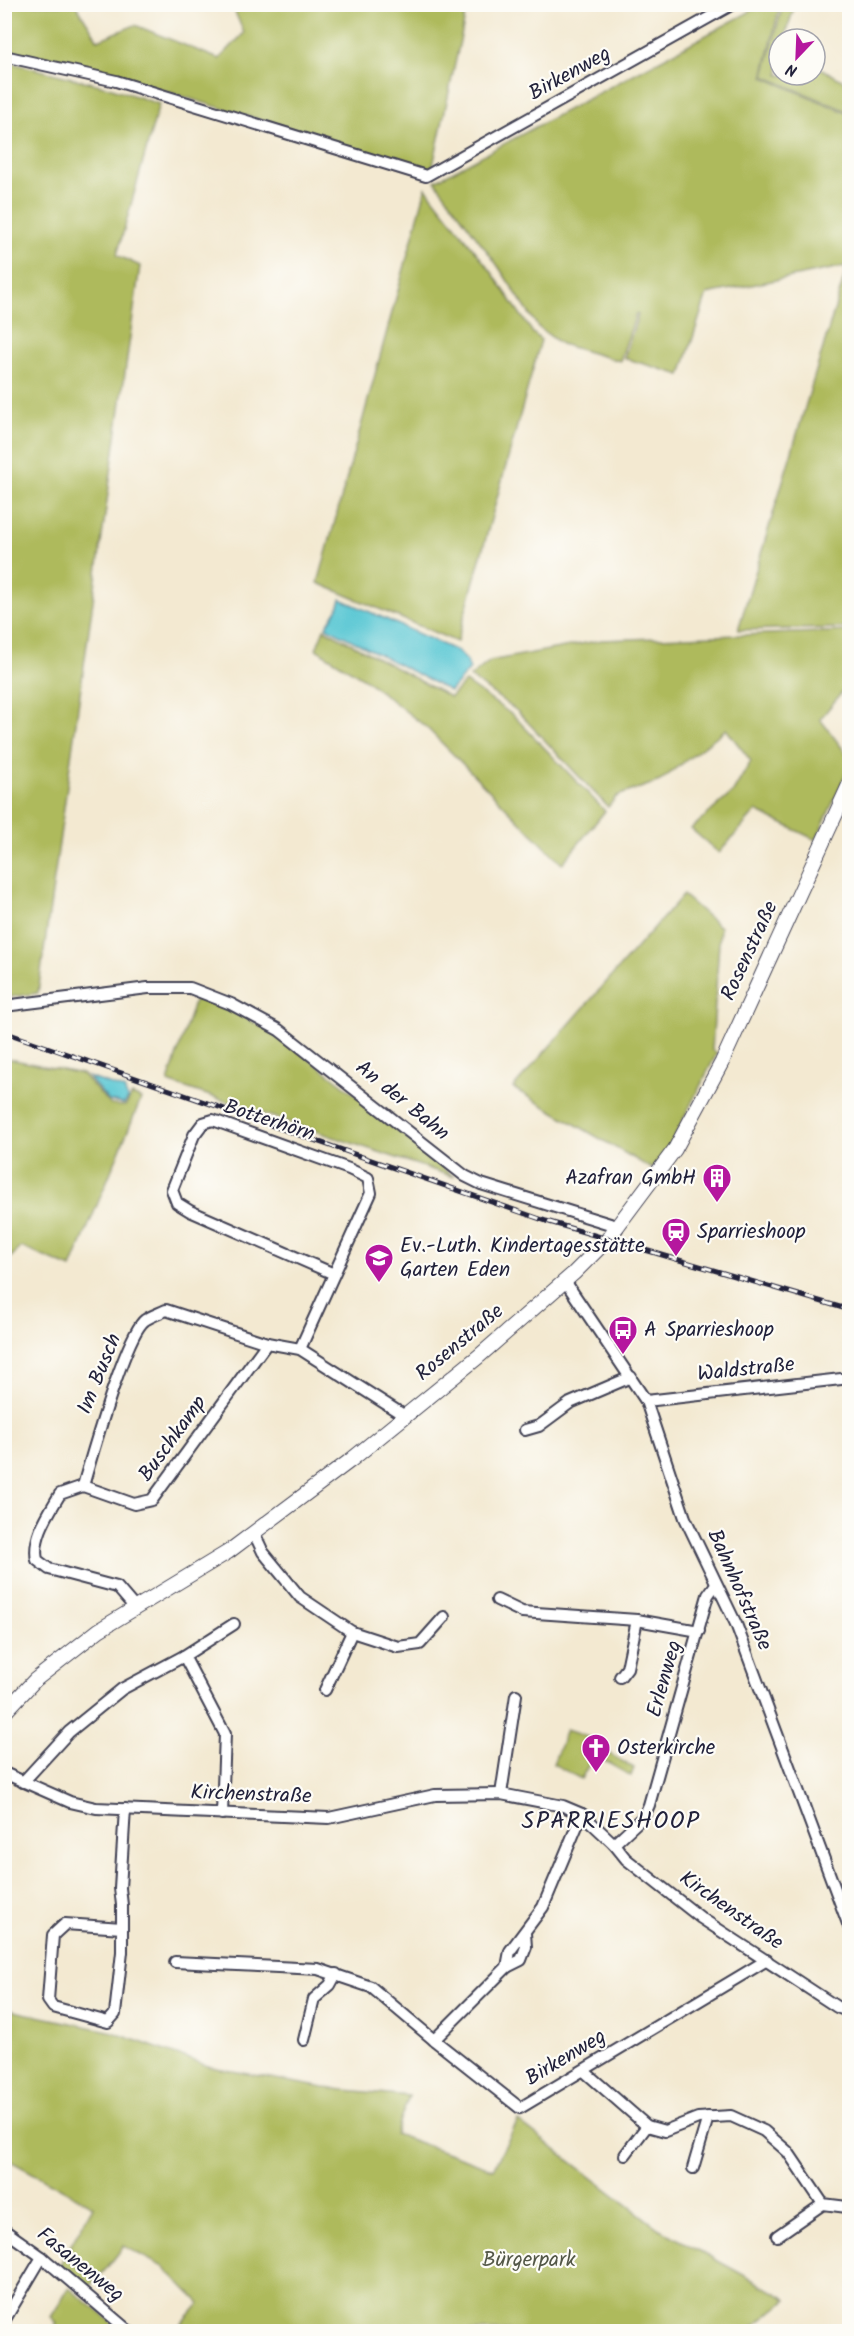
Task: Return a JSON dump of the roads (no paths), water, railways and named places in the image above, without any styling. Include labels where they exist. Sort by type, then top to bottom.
[{"type":"main road","name":"Rosenstraße","points":[[4,1713],[35,1680],[99,1630],[228,1552],[405,1416],[566,1281],[617,1229],[675,1149],[722,1062],[849,783]]},
{"type":"street","name":"Birkenweg","points":[[4,56],[116,81],[426,176],[733,4]]},
{"type":"street","name":"An der Bahn","points":[[4,1006],[148,988],[189,988],[231,1004],[279,1030],[352,1085],[465,1176],[481,1184],[610,1224],[617,1229]]},
{"type":"street","name":"Botterhörn","points":[[300,1349],[371,1193],[368,1178],[213,1120],[203,1123],[194,1135],[172,1190],[177,1203],[190,1211],[334,1274]]},
{"type":"street","name":"Bahnhofstraße","points":[[566,1281],[646,1401],[686,1518],[736,1624],[849,1929]]},
{"type":"street","name":"Im Busch","points":[[83,1486],[102,1421],[131,1344],[144,1321],[166,1310],[215,1324],[267,1343],[300,1349],[405,1416]]},
{"type":"street","name":"Buschkamp","points":[[83,1486],[134,1504],[152,1500],[267,1343]]},
{"type":"street","points":[[525,1430],[539,1426],[570,1403],[631,1377]]},
{"type":"street","name":"Waldstraße","points":[[646,1401],[849,1378]]},
{"type":"street","points":[[83,1486],[60,1494],[42,1525],[37,1560],[49,1569],[117,1587],[135,1608]]},
{"type":"street","points":[[254,1533],[264,1552],[300,1597],[352,1632],[398,1647],[420,1644],[444,1617]]},
{"type":"street","name":"Erlenweg","points":[[614,1844],[644,1816],[650,1805],[708,1595],[716,1584]]},
{"type":"street","points":[[497,1600],[522,1612],[637,1620],[699,1630]]},
{"type":"street","points":[[620,1677],[627,1668],[637,1620]]},
{"type":"street","points":[[23,1782],[69,1732],[122,1689],[184,1656],[234,1624]]},
{"type":"street","points":[[325,1690],[352,1632]]},
{"type":"street","points":[[184,1656],[225,1734],[222,1814]]},
{"type":"street","points":[[501,1794],[516,1695]]},
{"type":"street","name":"Kirchenstraße","points":[[4,1773],[70,1802],[96,1808],[329,1818],[435,1795],[501,1794],[563,1806],[582,1814],[614,1844],[626,1859],[701,1918],[837,2007],[849,2012]]},
{"type":"street","points":[[122,1928],[65,1924],[58,1928],[53,1935],[48,2000],[53,2007],[108,2022],[115,2014],[122,1928],[120,1888],[125,1809]]},
{"type":"street","points":[[434,2040],[507,1966],[510,1951],[543,1907],[582,1814]]},
{"type":"street","name":"Birkenweg","points":[[175,1962],[318,1969],[371,1987],[520,2108],[767,1960]]},
{"type":"street","points":[[304,2040],[315,1999],[330,1985],[336,1974]]},
{"type":"street","points":[[584,2071],[647,2126],[664,2131],[698,2118],[731,2116],[764,2131],[788,2152],[823,2204]]},
{"type":"street","points":[[693,2168],[708,2117]]},
{"type":"street","points":[[625,2154],[647,2126]]},
{"type":"street","points":[[777,2236],[823,2204],[847,2207],[849,2205]]},
{"type":"street","name":"Fasanenweg","points":[[4,2229],[42,2257],[130,2331]]},
{"type":"street","points":[[4,2321],[42,2257]]},
{"type":"water","points":[[341,599],[457,651],[466,660],[470,669],[450,691],[326,627]]},
{"type":"water","points":[[88,1077],[124,1089],[128,1099],[124,1104],[109,1101]]},
{"type":"railway","points":[[4,1032],[546,1221],[850,1310]]},
{"type":"place","name":"Azafran GmbH","points":[[717,1204]]},
{"type":"place","name":"Sparrieshoop","points":[[676,1258]]},
{"type":"place","name":"Ev.-Luth. Kindertagesstätte Garten Eden","points":[[379,1284]]},
{"type":"place","name":"A Sparrieshoop","points":[[623,1356]]},
{"type":"place","name":"Osterkirche","points":[[596,1774]]},
{"type":"district","name":"SPARRIESHOOP","points":[[611,1821]]},
{"type":"park label","name":"Bürgerpark","points":[[529,2260]]}]
